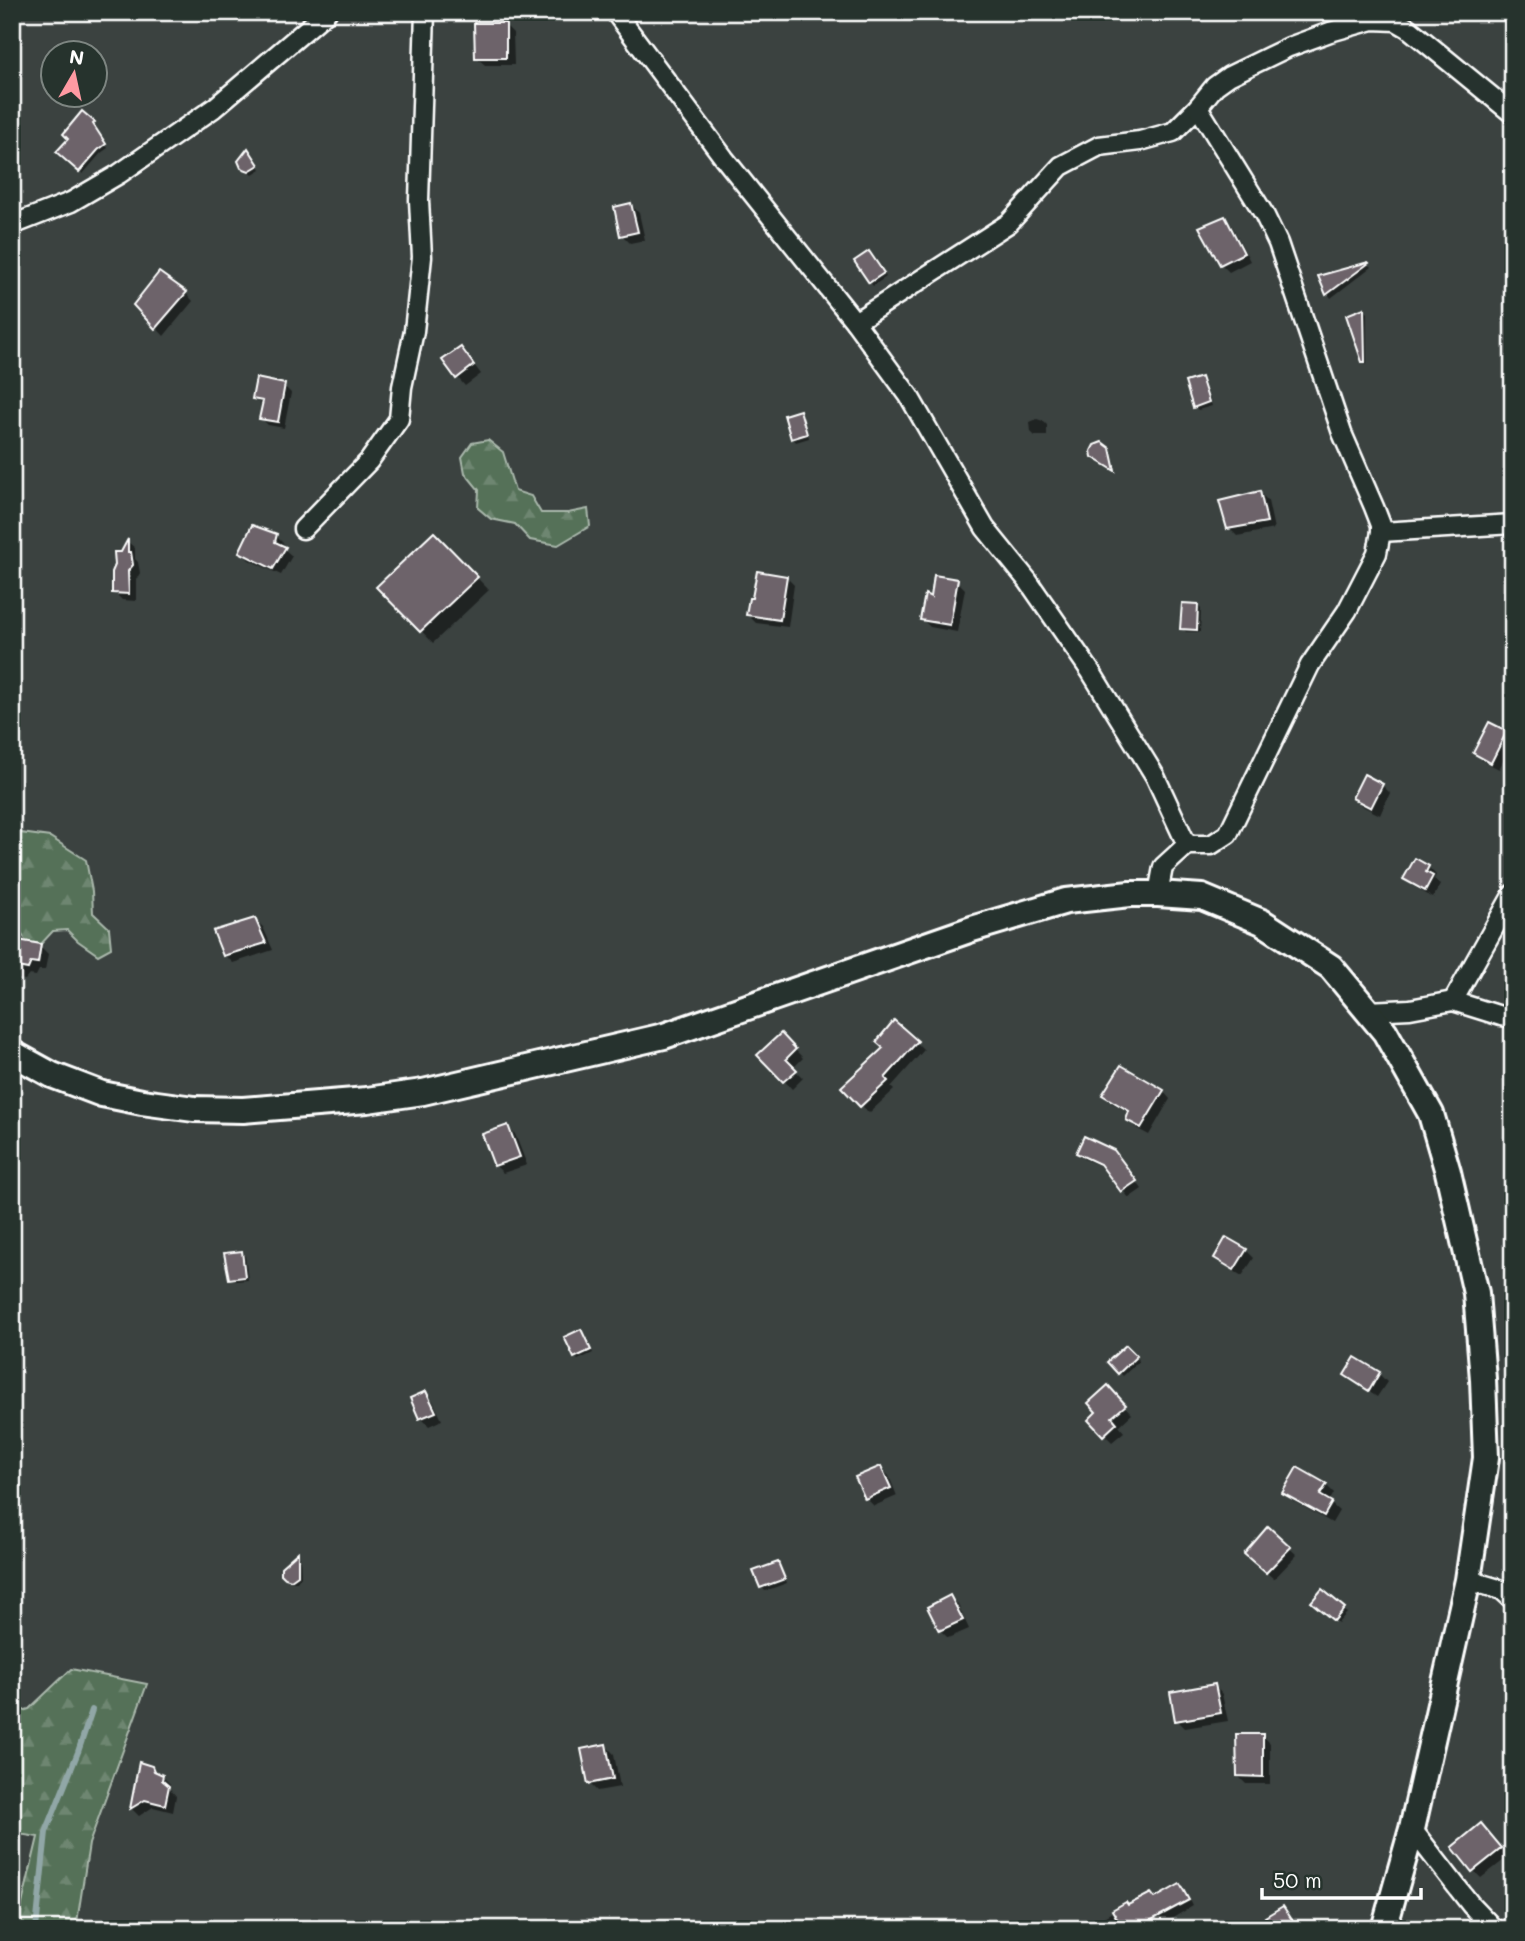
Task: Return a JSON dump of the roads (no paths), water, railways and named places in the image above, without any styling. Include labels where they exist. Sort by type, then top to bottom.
[{"type":"main road","points":[[12,1053],[52,1075],[102,1094],[194,1109],[243,1110],[367,1100],[424,1092],[673,1034],[972,929],[1066,901],[1129,894],[1202,897],[1262,922],[1331,967],[1385,1032],[1430,1114],[1448,1172],[1476,1293],[1486,1458],[1468,1580],[1412,1829],[1384,1929]]},
{"type":"street","points":[[12,225],[71,202],[119,174],[214,108],[327,12]]},
{"type":"street","points":[[303,529],[369,461],[399,419],[402,387],[414,331],[422,257],[419,200],[425,12]]},
{"type":"street","points":[[615,12],[724,158],[855,322],[909,396],[985,528],[1028,580],[1091,671],[1155,776],[1187,845]]},
{"type":"street","points":[[855,322],[1009,223],[1061,166],[1099,146],[1140,141],[1173,132],[1215,86],[1229,76],[1289,47],[1331,32],[1373,20],[1396,21],[1408,27],[1513,114]]},
{"type":"street","points":[[1158,894],[1163,867],[1187,845],[1212,845],[1228,834],[1310,665],[1347,611],[1377,553],[1381,532],[1374,507],[1342,433],[1278,243],[1264,214],[1198,107]]},
{"type":"street","points":[[1381,532],[1513,524]]},
{"type":"street","points":[[1453,1001],[1513,894]]},
{"type":"street","points":[[1368,1011],[1410,1009],[1453,1001],[1513,1018]]},
{"type":"street","points":[[1468,1580],[1502,1590],[1513,1600]]},
{"type":"street","points":[[1412,1829],[1471,1905],[1494,1929]]},
{"type":"waterway","points":[[36,1929],[46,1832],[92,1710]]}]
